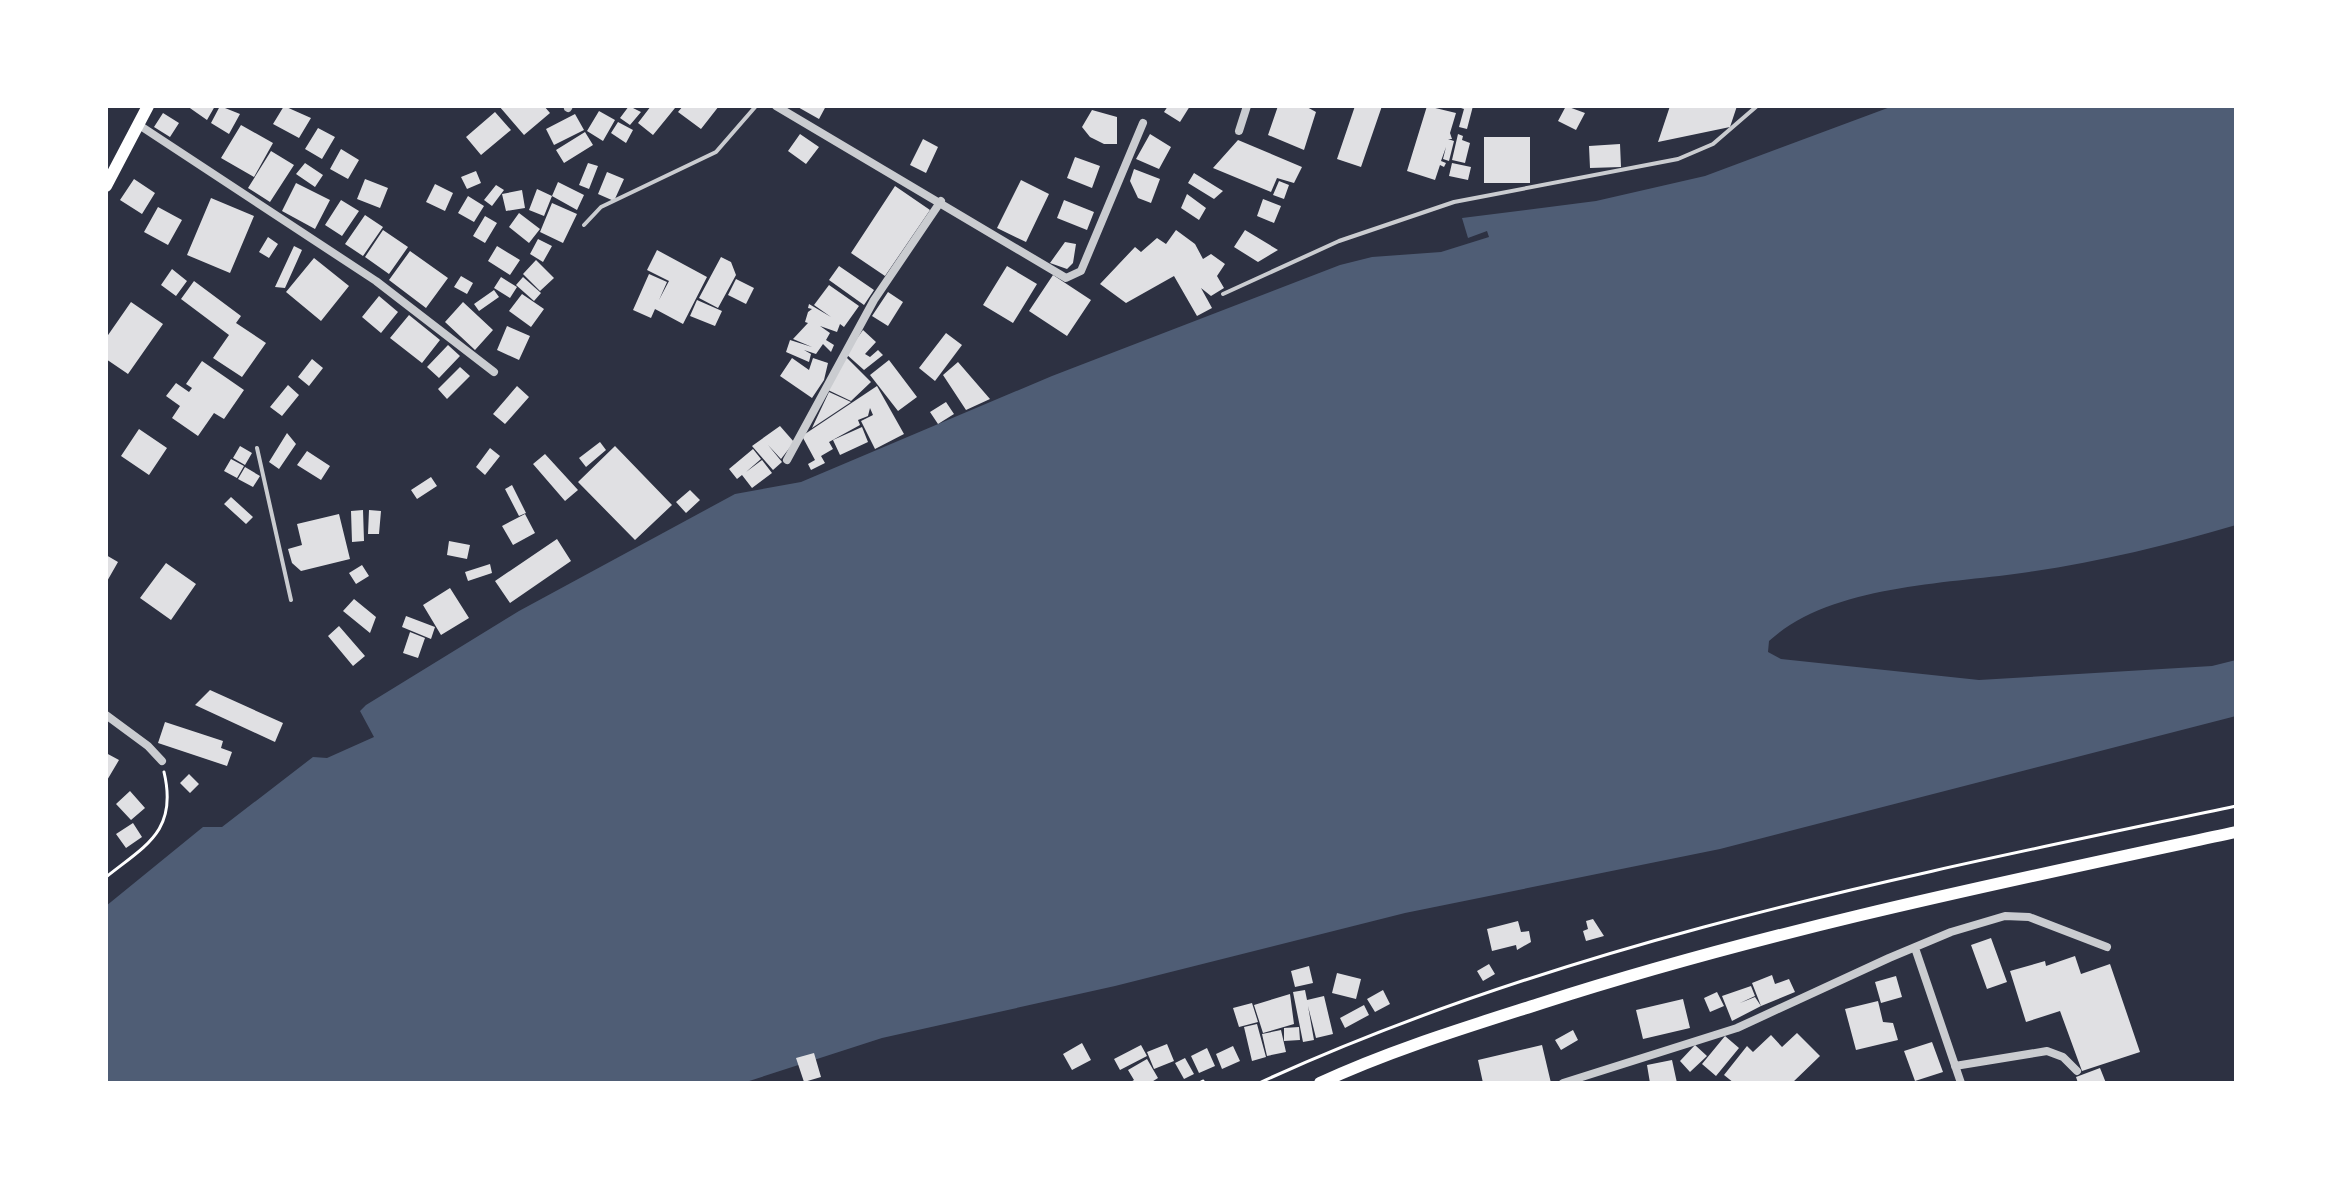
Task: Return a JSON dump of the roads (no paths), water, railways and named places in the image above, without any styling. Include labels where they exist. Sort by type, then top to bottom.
[{"type":"main road","points":[[108,178],[148,106]]},
{"type":"main road","points":[[1320,1083],[1453,1031],[1621,977],[1808,927],[2236,832]]},
{"type":"street","points":[[776,106],[941,201],[1056,275],[1073,277],[1081,271],[1143,123]]},
{"type":"street","points":[[1239,131],[1247,106]]},
{"type":"street","points":[[139,125],[376,281],[494,372]]},
{"type":"street","points":[[787,460],[874,300],[941,201]]},
{"type":"street","points":[[106,715],[148,746],[162,761]]},
{"type":"street","points":[[1563,1083],[1737,1028],[1951,932],[2005,916],[2029,917],[2107,947]]},
{"type":"street","points":[[1915,948],[1961,1083]]},
{"type":"street","points":[[1955,1066],[2047,1051],[2063,1057],[2077,1071]]},
{"type":"lane","points":[[584,225],[601,207],[716,152],[756,106]]},
{"type":"lane","points":[[1223,294],[1339,241],[1454,202],[1678,159],[1713,144],[1757,106]]},
{"type":"lane","points":[[257,448],[291,600]]},
{"type":"water","points":[[1893,106],[2236,106],[2236,525],[2081,563],[1858,597],[1795,622],[1769,641],[1768,652],[1781,659],[1979,680],[2212,666],[2236,660],[2236,716],[1720,849],[1405,913],[1115,986],[882,1038],[743,1083],[106,1083],[106,906],[203,827],[222,827],[313,757],[327,758],[374,737],[360,711],[366,705],[519,611],[735,494],[801,482],[1052,376],[1340,265],[1372,257],[1441,252],[1489,237],[1487,231],[1468,238],[1462,218],[1596,201],[1705,176]]}]
